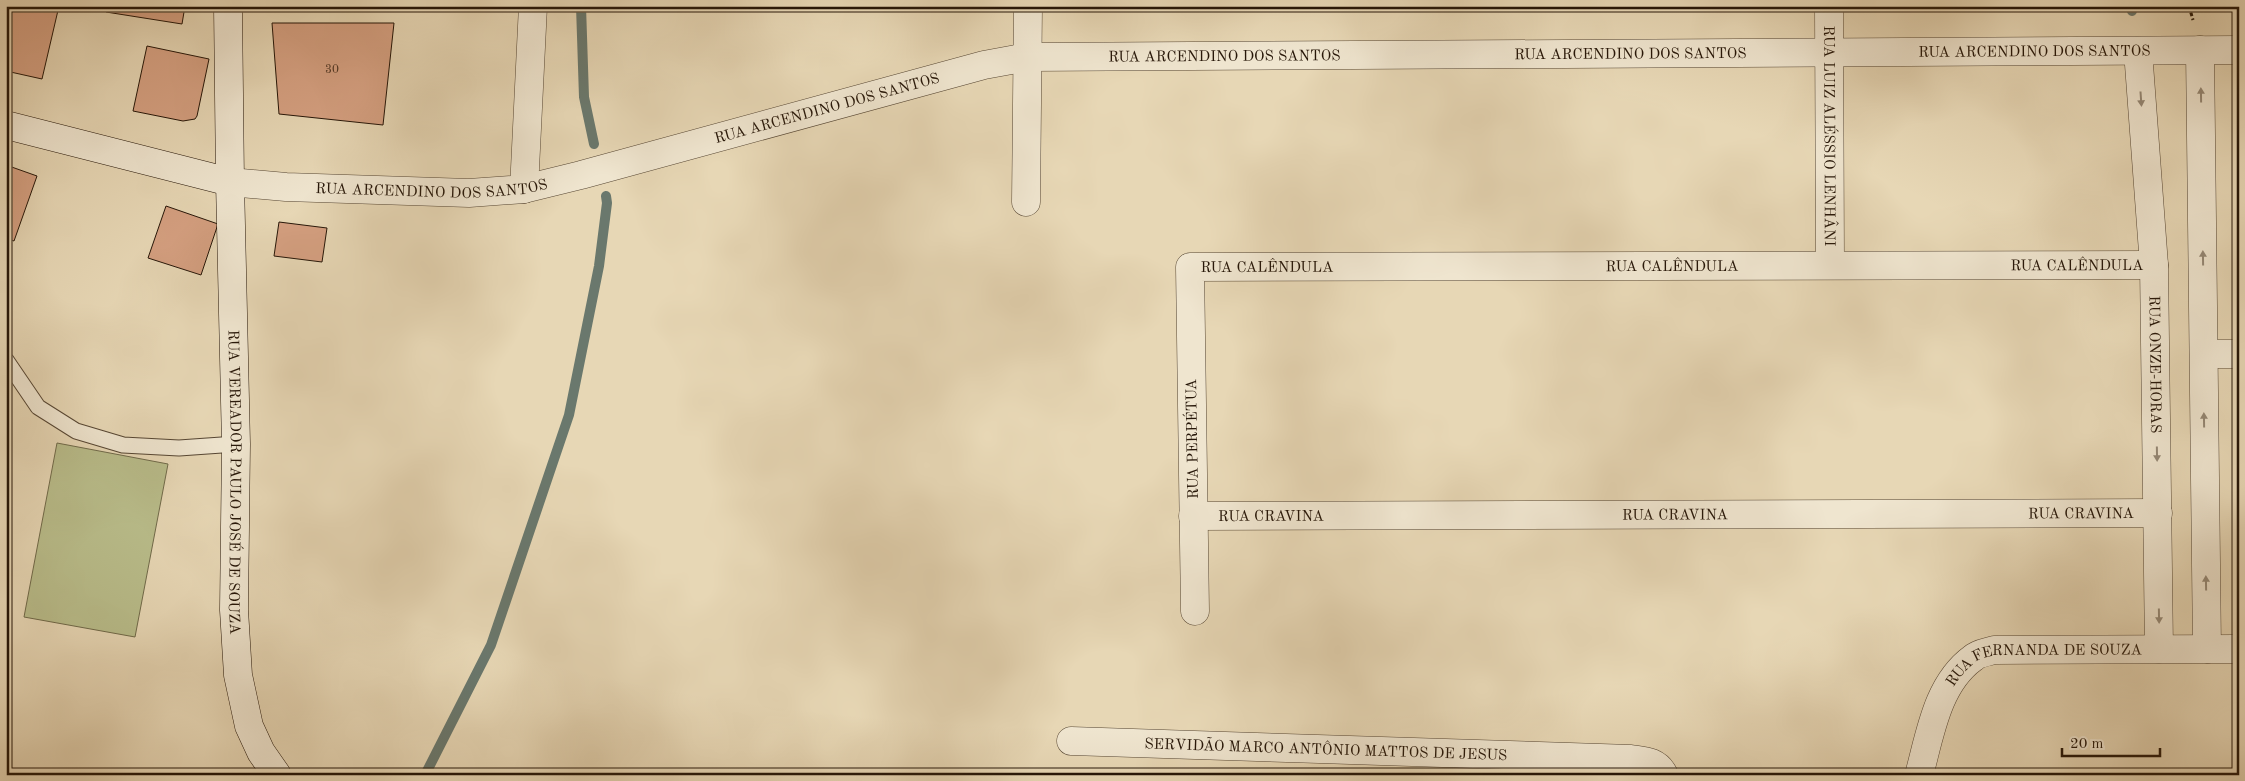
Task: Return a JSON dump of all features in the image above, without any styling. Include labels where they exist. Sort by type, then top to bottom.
[{"type":"street","name":"RUA VEREADOR PAULO JOSÉ DE SOUZA","points":[[228,6],[236,444],[234,610],[238,675],[250,726],[261,752],[277,775]]},
{"type":"street","points":[[524,189],[533,6]]},
{"type":"street","points":[[1026,202],[1028,6]]},
{"type":"street","name":"RUA LUIZ ALÉSSIO LENHÂNI","points":[[1829,6],[1830,266]]},
{"type":"street","points":[[2200,50],[2207,649]]},
{"type":"street","name":"RUA ARCENDINO DOS SANTOS","points":[[6,125],[230,182],[286,187],[469,193],[524,189],[984,65],[1028,57],[2239,50]]},
{"type":"street","name":"RUA ONZE-HORAS","points":[[2138,51],[2154,265],[2159,649]]},
{"type":"street","name":"RUA CALÊNDULA","points":[[1190,267],[2154,265]]},
{"type":"street","name":"RUA PERPÉTUA","points":[[1190,267],[1195,611]]},
{"type":"street","points":[[2204,354],[2239,354]]},
{"type":"street","name":"RUA CRAVINA","points":[[1194,516],[2158,513]]},
{"type":"street","name":"RUA FERNANDA DE SOUZA","points":[[1919,775],[1939,704],[1955,674],[1974,656],[1994,650],[2239,649]]},
{"type":"street","name":"SERVIDÃO MARCO ANTÔNIO MATTOS DE JESUS","points":[[1071,740],[1631,759],[1647,761],[1660,767],[1664,775]]},
{"type":"lane","points":[[6,360],[38,407],[76,430],[123,445],[179,448],[236,444]]},
{"type":"green space","points":[[1845,6],[2019,6],[2019,8],[1845,11]]},
{"type":"green space","points":[[57,443],[168,464],[135,637],[24,617]]},
{"type":"building","points":[[6,6],[59,6],[42,79],[6,71]]},
{"type":"building","points":[[107,6],[185,6],[182,24],[106,12]]},
{"type":"building","points":[[272,23],[394,23],[383,125],[279,114]]},
{"type":"building","points":[[147,46],[209,59],[195,119],[183,121],[133,111]]},
{"type":"building","points":[[6,165],[37,176],[14,241],[6,238]]},
{"type":"building","points":[[166,206],[218,224],[201,275],[148,258]]},
{"type":"building","points":[[279,222],[327,228],[322,262],[274,256]]},
{"type":"waterway","points":[[581,6],[584,97],[594,144]]},
{"type":"waterway","points":[[2129,6],[2132,11]]},
{"type":"waterway","points":[[425,775],[491,645],[569,415],[599,266],[607,203],[606,196]]}]
